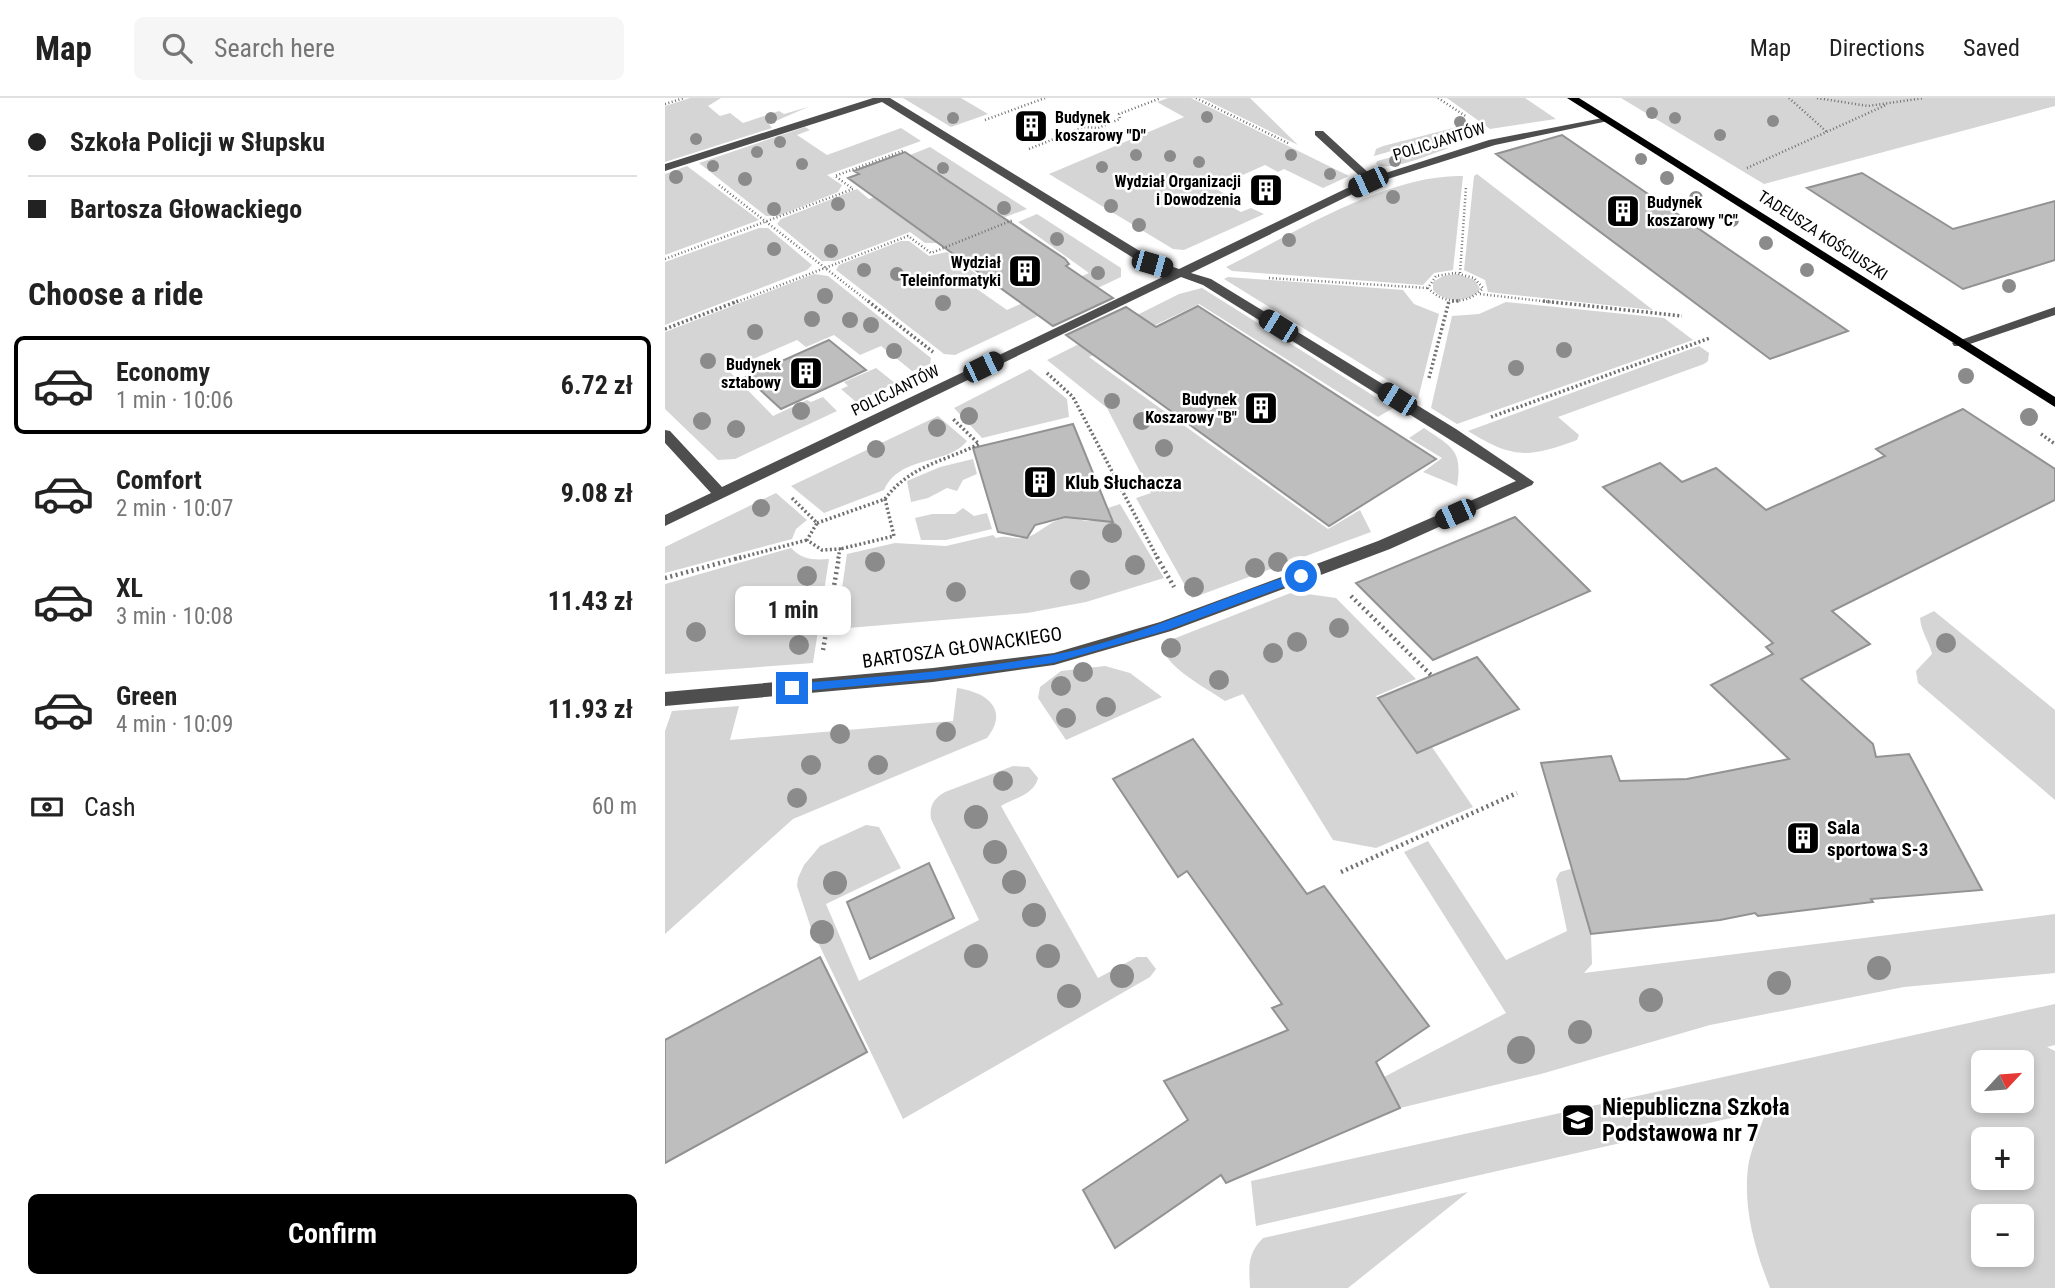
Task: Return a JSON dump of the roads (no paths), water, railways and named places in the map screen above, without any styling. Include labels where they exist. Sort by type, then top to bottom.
[{"type":"main road","name":"TADEUSZA KOŚCIUSZKI","points":[[1572,98],[2055,403]]},
{"type":"street","points":[[665,168],[883,98],[1152,264],[1178,271]]},
{"type":"street","name":"POLICJANTÓW","points":[[665,522],[1178,271],[1371,181],[1493,142],[1604,118]]},
{"type":"street","points":[[1319,133],[1371,181]]},
{"type":"street","name":"BARTOSZA GŁOWACKIEGO","points":[[665,699],[933,675],[1053,659],[1191,617],[1323,568],[1384,545],[1527,482],[1421,413],[1207,282],[1178,271]]},
{"type":"street","points":[[1959,343],[2055,311]]},
{"type":"street","points":[[665,434],[721,495]]},
{"type":"place","name":"Budynek koszarowy \"D\"","points":[[1031,126]]},
{"type":"place","name":"Wydział Organizacji i Dowodzenia","points":[[1266,190]]},
{"type":"place","name":"Budynek koszarowy \"C\"","points":[[1623,211]]},
{"type":"place","name":"Wydział Teleinformatyki","points":[[1025,271]]},
{"type":"place","name":"Budynek sztabowy","points":[[806,373]]},
{"type":"place","name":"Budynek Koszarowy \"B\"","points":[[1261,408]]},
{"type":"place","name":"Klub Słuchacza","points":[[1040,482]]},
{"type":"place","name":"Sala sportowa S-3","points":[[1803,838]]},
{"type":"place","name":"Niepubliczna Szkoła Podstawowa nr 7","points":[[1578,1120]]}]
